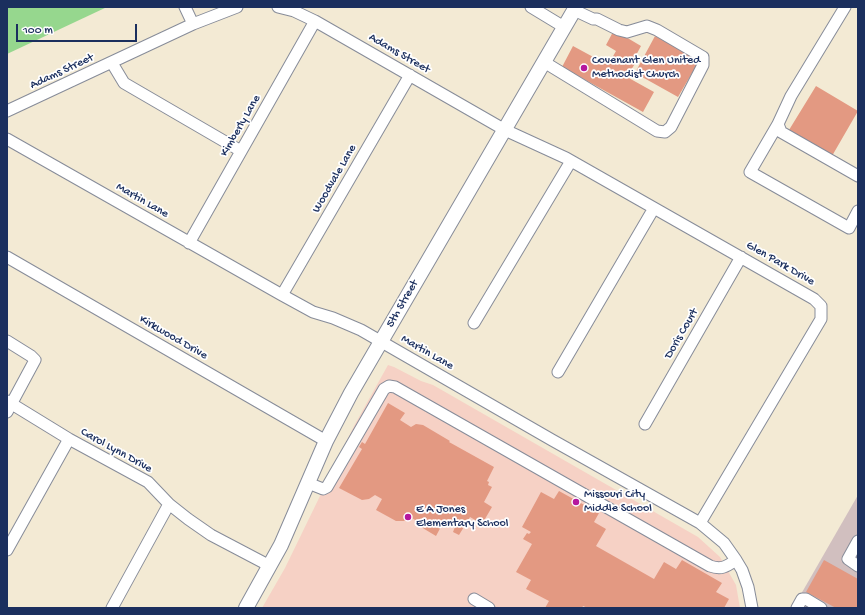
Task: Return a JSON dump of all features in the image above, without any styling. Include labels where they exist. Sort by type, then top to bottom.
[{"type":"main road","name":"5th Street","points":[[246,608],[281,545],[326,441],[351,393],[575,8]]},
{"type":"street","points":[[185,7],[192,24]]},
{"type":"street","name":"Adams Street","points":[[7,111],[112,63],[192,24],[237,7]]},
{"type":"street","name":"Adams Street","points":[[278,7],[294,11],[315,21],[505,130]]},
{"type":"street","points":[[531,7],[564,27]]},
{"type":"street","points":[[845,7],[791,96],[778,124],[750,172],[849,228],[858,211]]},
{"type":"street","points":[[544,62],[658,130],[665,132],[671,127],[703,66],[703,57],[657,30],[647,26],[627,32],[619,30],[597,19],[592,20],[575,8]]},
{"type":"street","name":"Kimberly Lane","points":[[189,243],[315,21]]},
{"type":"street","points":[[112,63],[124,83],[241,151]]},
{"type":"street","name":"Woodvale Lane","points":[[282,295],[410,75]]},
{"type":"street","points":[[778,124],[781,132],[858,176]]},
{"type":"street","name":"Glen Park Drive","points":[[505,130],[571,161],[814,299],[820,306],[821,319],[700,523]]},
{"type":"street","name":"Martin Lane","points":[[7,138],[282,295],[314,312],[361,330],[700,523],[724,543],[736,560],[742,570],[748,587],[752,608]]},
{"type":"street","points":[[474,323],[571,161]]},
{"type":"street","points":[[558,372],[654,208]]},
{"type":"street","name":"Kirkwood Drive","points":[[7,257],[326,441]]},
{"type":"street","name":"Doris Court","points":[[645,424],[741,257]]},
{"type":"street","points":[[7,341],[35,360],[9,405]]},
{"type":"street","points":[[308,483],[323,489],[327,488],[384,389],[389,386],[396,387],[710,566],[721,568],[726,567],[736,560]]},
{"type":"street","name":"Carol Lynn Drive","points":[[9,405],[148,482],[170,504],[211,535],[270,566]]},
{"type":"street","points":[[7,550],[69,439]]},
{"type":"street","points":[[112,608],[170,504]]},
{"type":"street","points":[[858,541],[848,559],[858,566]]},
{"type":"street","points":[[474,599],[489,608]]},
{"type":"street","points":[[798,608],[802,599],[806,599],[821,608]]},
{"type":"shaded area","name":"E A Jones Elementary School","points":[[388,365],[421,381],[433,385],[698,537],[720,557],[736,585],[740,608],[262,608],[285,568],[354,426]]},
{"type":"shaded area","points":[[858,495],[858,608],[793,608]]},
{"type":"green space","points":[[7,7],[107,7],[7,54]]},
{"type":"building","points":[[614,30],[641,46],[634,59],[637,60],[627,77],[654,92],[643,112],[562,67],[573,46],[608,65],[616,51],[606,45]]},
{"type":"building","points":[[655,36],[701,61],[678,97],[635,73]]},
{"type":"building","points":[[816,86],[858,111],[832,156],[789,130]]},
{"type":"building","points":[[388,403],[405,413],[400,420],[411,427],[416,424],[423,425],[450,441],[449,442],[494,467],[487,481],[489,482],[488,485],[492,487],[484,502],[492,507],[482,524],[470,517],[459,535],[453,532],[455,527],[444,521],[436,536],[421,527],[422,524],[410,517],[404,521],[396,521],[376,510],[382,499],[375,495],[369,499],[362,500],[339,488],[362,449],[359,447],[362,442],[365,444]]},
{"type":"building","points":[[559,491],[599,513],[594,522],[606,529],[596,546],[654,579],[664,562],[676,569],[682,560],[722,583],[716,592],[729,599],[724,608],[588,608],[583,606],[582,608],[545,608],[549,601],[526,589],[531,580],[516,572],[532,544],[523,539],[527,533],[529,534],[531,532],[522,527],[541,492],[554,499]]},
{"type":"building","points":[[824,560],[858,579],[858,608],[836,608],[806,592]]},
{"type":"place","name":"Covenant Glen United Methodist Church","points":[[584,68]]},
{"type":"place","name":"Missouri City Middle School","points":[[576,502]]},
{"type":"place","name":"E A Jones Elementary School","points":[[408,517]]}]
